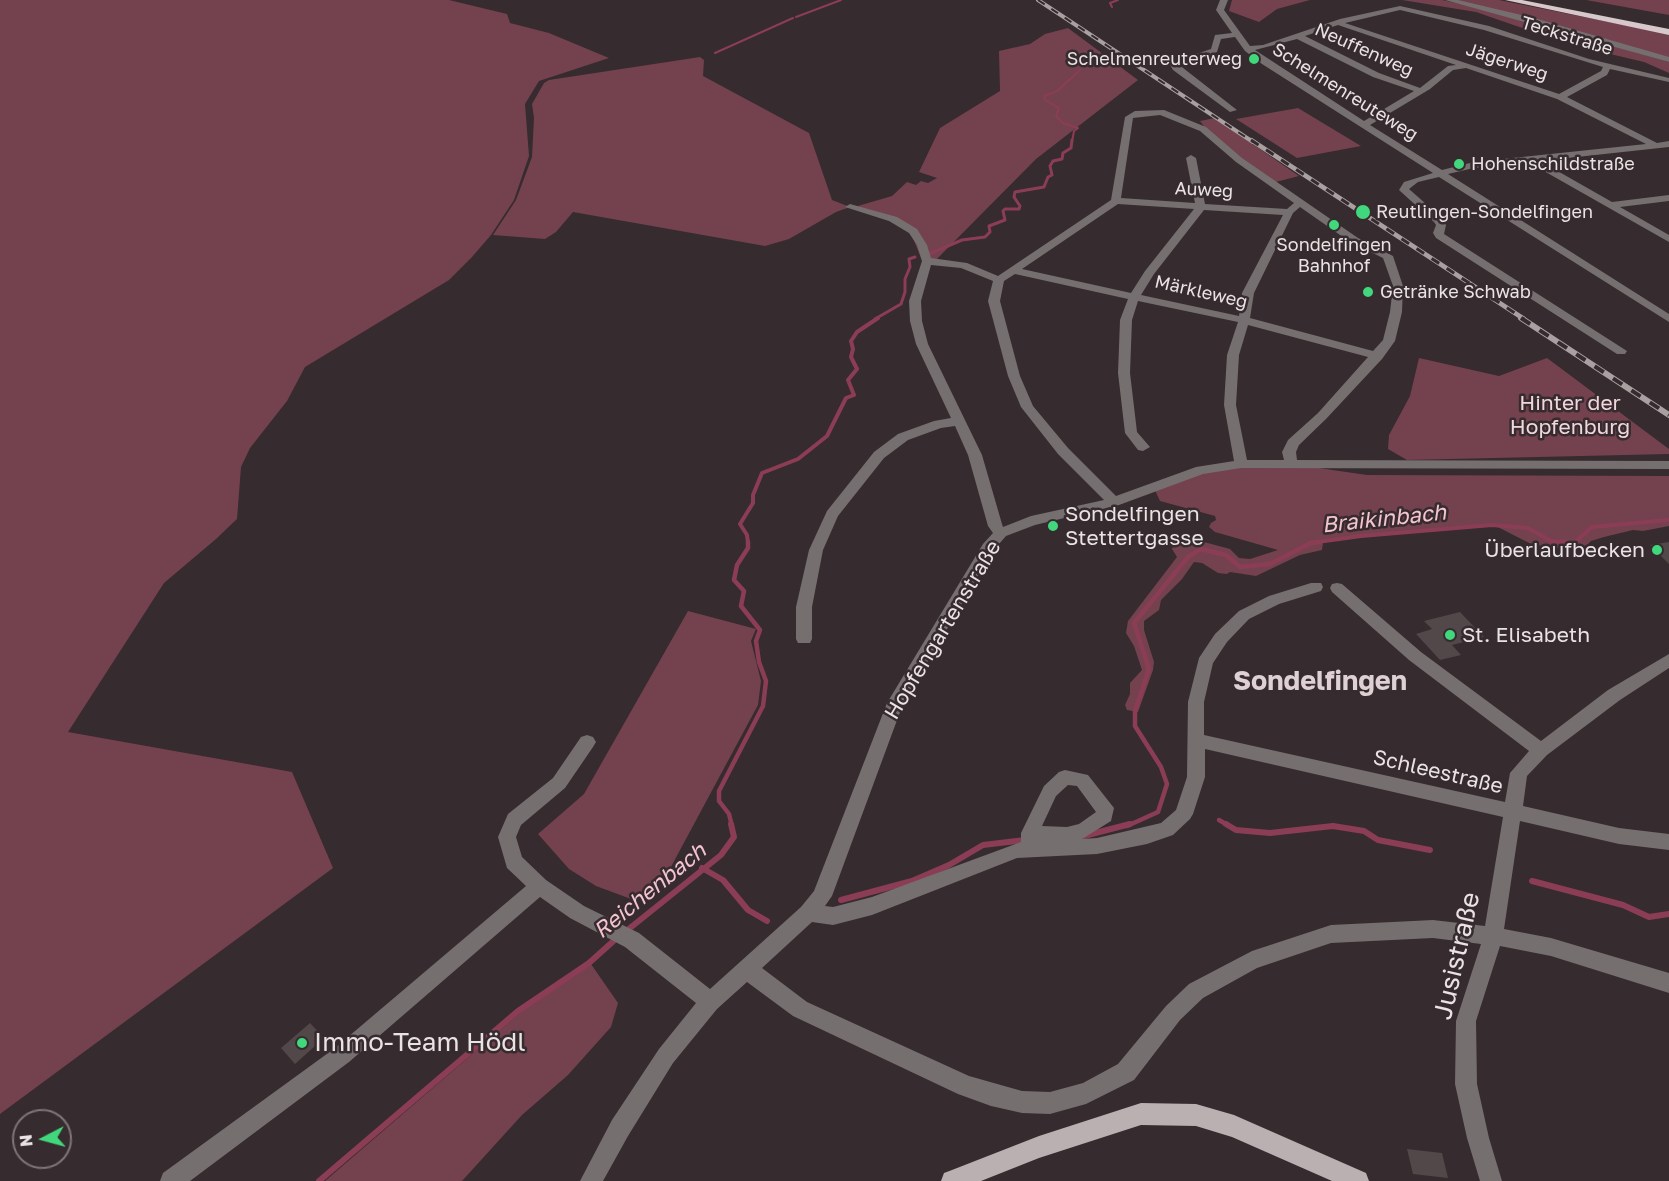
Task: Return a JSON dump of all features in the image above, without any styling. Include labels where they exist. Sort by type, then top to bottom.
[{"type":"highway","points":[[1509,0],[1669,32]]},
{"type":"highway","points":[[1529,0],[1669,28]]},
{"type":"main road","points":[[955,1180],[1039,1147],[1141,1114],[1196,1115],[1234,1126],[1358,1181]]},
{"type":"street","name":"Schelmenreuteweg","points":[[1224,0],[1220,10],[1248,49],[1364,126],[1669,319]]},
{"type":"street","points":[[1449,0],[1531,20],[1669,60]]},
{"type":"street","name":"Teckstraße","points":[[1248,49],[1393,9],[1411,9],[1486,28],[1608,66],[1669,80]]},
{"type":"street","name":"Jägerweg","points":[[1339,23],[1560,97],[1658,146]]},
{"type":"street","points":[[1233,110],[1176,68],[1173,63],[1214,50],[1218,37],[1236,35]]},
{"type":"street","name":"Neuffenweg","points":[[1298,36],[1376,75],[1419,90]]},
{"type":"street","points":[[1364,126],[1452,68],[1465,66]]},
{"type":"street","points":[[1560,97],[1604,74],[1608,66]]},
{"type":"street","points":[[1114,502],[1064,451],[1028,407],[1014,376],[994,301],[999,280],[1116,201],[1129,117],[1151,111],[1180,118],[1203,129],[1239,160],[1321,217],[1370,250],[1388,256],[1398,286],[1396,312],[1389,341],[1322,416],[1293,443],[1289,452],[1291,464],[1669,465]]},
{"type":"street","points":[[1621,351],[1440,236],[1438,233],[1441,225],[1438,220],[1404,190],[1407,184],[1415,180],[1440,172],[1490,162],[1669,144]]},
{"type":"street","points":[[1143,447],[1131,433],[1124,373],[1126,320],[1135,295],[1149,273],[1201,207],[1191,158]]},
{"type":"street","points":[[1530,159],[1669,239]]},
{"type":"street","points":[[1611,206],[1669,198]]},
{"type":"street","name":"Auweg","points":[[1116,201],[1321,217]]},
{"type":"street","points":[[1241,464],[1230,405],[1233,355],[1244,320],[1248,293],[1289,214],[1300,202]]},
{"type":"street","points":[[850,207],[893,219],[913,231],[922,245],[927,261],[915,301],[916,321],[922,345],[975,455],[995,526],[1001,534]]},
{"type":"street","points":[[927,261],[963,265],[999,280]]},
{"type":"street","name":"Märkleweg","points":[[1014,271],[1244,320],[1378,356]]},
{"type":"street","points":[[804,639],[797,607],[816,550],[832,514],[879,455],[903,437],[939,423],[959,420]]},
{"type":"street","name":"Hopfengartenstraße","points":[[591,1181],[620,1128],[666,1056],[710,1002],[808,913],[822,896],[895,702],[988,548],[1001,534],[1031,521],[1114,502],[1201,470],[1241,464],[1291,464]]},
{"type":"street","points":[[808,913],[833,916],[872,906],[1030,841],[1097,846],[1147,836],[1167,829],[1185,814],[1196,777],[1196,702],[1205,662],[1221,638],[1244,615],[1274,600],[1316,587]]},
{"type":"street","points":[[1337,588],[1415,656],[1541,750]]},
{"type":"street","name":"Jusistraße","points":[[1491,1181],[1478,1138],[1466,1084],[1466,1021],[1493,936],[1519,773],[1541,750],[1614,694],[1669,660]]},
{"type":"street","name":"Schleestraße","points":[[1197,740],[1618,836],[1669,842]]},
{"type":"street","points":[[587,742],[559,783],[514,820],[507,837],[514,862],[539,886],[577,912],[625,936],[710,1002]]},
{"type":"street","points":[[171,1181],[342,1055],[539,886]]},
{"type":"street","points":[[745,968],[800,1009],[991,1095],[1022,1102],[1050,1103],[1086,1093],[1126,1072],[1173,1013],[1196,991],[1252,960],[1331,934],[1433,929],[1493,936],[1551,947],[1669,983]]},
{"type":"green space","points":[[0,0],[449,0],[507,14],[510,23],[549,33],[609,58],[539,81],[525,104],[529,156],[514,200],[491,235],[472,257],[449,280],[305,367],[287,401],[250,448],[241,467],[237,519],[164,583],[68,732],[292,772],[333,868],[0,1114]]},
{"type":"green space","points":[[1232,0],[1310,0],[1277,9],[1259,22],[1229,11]]},
{"type":"green space","points":[[1402,0],[1442,0],[1481,8],[1669,62],[1669,73],[1644,62],[1593,50],[1573,41],[1525,29],[1476,12]]},
{"type":"green space","points":[[1452,0],[1499,0],[1669,34],[1669,58]]},
{"type":"green space","points":[[1586,0],[1669,0],[1669,15]]},
{"type":"green space","points":[[1068,28],[1138,80],[1036,159],[921,275],[923,263],[911,233],[896,223],[851,208],[892,196],[907,182],[916,185],[921,181],[928,183],[937,178],[919,172],[940,128],[1000,91],[999,51],[1030,44],[1045,34]]},
{"type":"green space","points":[[700,57],[704,60],[703,76],[809,133],[832,200],[850,207],[836,212],[789,239],[765,246],[573,212],[556,232],[545,239],[493,235],[516,200],[532,157],[534,118],[532,104],[544,83],[549,80]]},
{"type":"green space","points":[[1298,108],[1361,146],[1297,158],[1236,119]]},
{"type":"green space","points":[[1215,118],[1299,176],[1272,183],[1206,129],[1200,121]]},
{"type":"green space","name":"Hinter der Hopfenburg","points":[[1419,358],[1499,376],[1547,358],[1669,449],[1669,454],[1407,460],[1388,449],[1389,435],[1410,396]]},
{"type":"green space","points":[[1291,464],[1367,475],[1669,476],[1669,526],[1643,531],[1633,530],[1604,537],[1591,541],[1582,550],[1529,543],[1492,524],[1360,536],[1312,542],[1323,543],[1322,550],[1300,555],[1256,576],[1230,572],[1218,573],[1202,563],[1194,562],[1182,579],[1161,600],[1159,610],[1144,621],[1144,630],[1154,662],[1153,670],[1138,712],[1127,710],[1125,705],[1130,694],[1130,683],[1142,670],[1134,646],[1126,633],[1128,621],[1177,557],[1172,549],[1175,542],[1189,538],[1230,549],[1239,558],[1250,559],[1278,550],[1215,532],[1209,527],[1216,520],[1215,516],[1160,501],[1154,488],[1201,470]]},
{"type":"green space","points":[[688,611],[756,629],[751,641],[761,681],[758,705],[665,878],[631,899],[596,886],[569,869],[538,834],[584,794]]},
{"type":"green space","points":[[591,964],[618,1003],[611,1027],[568,1075],[522,1115],[462,1181],[325,1181],[521,1012]]},
{"type":"building","name":"Überlaufbecken","points":[[1669,542],[1669,564],[1650,545]]},
{"type":"building","name":"St. Elisabeth","points":[[1460,612],[1484,637],[1452,645],[1461,655],[1440,660],[1416,634],[1432,629],[1424,621]]},
{"type":"building","name":"Immo-Team Hödl","points":[[310,1023],[324,1038],[295,1064],[281,1048]]},
{"type":"building","points":[[1407,1149],[1442,1153],[1448,1178],[1413,1174]]},
{"type":"waterway","points":[[796,17],[841,0]]},
{"type":"waterway","name":"Reichenbach","points":[[1112,7],[1110,3],[1118,0]]},
{"type":"waterway","points":[[715,53],[793,18]]},
{"type":"waterway","name":"Reichenbach","points":[[1072,142],[1074,131],[1078,128],[1063,123],[1056,116],[1059,108],[1045,100],[1044,96],[1057,91],[1080,70]]},
{"type":"waterway","name":"Reichenbach","points":[[929,254],[962,240],[985,237],[990,232],[989,226],[1005,220],[1003,211],[1005,209],[1019,209],[1020,206],[1014,197],[1015,192],[1044,187],[1048,177],[1052,175],[1050,166],[1053,161],[1062,159],[1063,153],[1071,148],[1072,140]]},
{"type":"waterway","name":"Reichenbach","points":[[875,319],[901,304],[905,292],[905,279],[910,267],[909,259],[915,257]]},
{"type":"waterway","name":"Reichenbach","points":[[748,543],[747,535],[740,524],[753,503],[753,495],[762,473],[798,459],[827,436],[846,398],[854,395],[848,380],[857,369],[851,357],[853,349],[851,341],[857,332],[878,318]]},
{"type":"waterway","name":"Braikinbach","points":[[1562,542],[1574,543],[1592,527],[1669,520]]},
{"type":"waterway","name":"Braikinbach","points":[[1310,543],[1361,536],[1492,525],[1528,528],[1551,541],[1562,542]]},
{"type":"waterway","name":"Braikinbach","points":[[1127,826],[1158,812],[1167,784],[1161,767],[1135,726],[1135,711],[1149,669],[1134,623],[1188,557],[1201,549],[1226,555],[1240,567],[1270,564],[1311,543],[1319,542]]},
{"type":"waterway","name":"Braikinbach","points":[[1562,542],[1575,542]]},
{"type":"waterway","name":"Reichenbach","points":[[732,826],[729,814],[719,801],[719,791],[763,706],[766,681],[759,662],[756,641],[760,630],[741,606],[744,591],[734,580],[737,565],[748,548],[748,543]]},
{"type":"waterway","points":[[1219,820],[1229,826]]},
{"type":"waterway","name":"Reichenbach","points":[[704,869],[721,855],[734,837],[731,824]]},
{"type":"waterway","name":"Braikinbach","points":[[1084,836],[1130,824]]},
{"type":"waterway","points":[[1226,824],[1236,830],[1270,833],[1333,826],[1364,831],[1378,840],[1430,850]]},
{"type":"waterway","name":"Braikinbach","points":[[841,900],[912,881],[949,865],[983,845],[1025,840]]},
{"type":"waterway","name":"Reichenbach","points":[[625,932],[704,869]]},
{"type":"waterway","name":"Braikinbach","points":[[704,869],[723,880],[748,910],[767,921]]},
{"type":"waterway","points":[[1532,881],[1623,905],[1649,917],[1669,914]]},
{"type":"waterway","name":"Reichenbach","points":[[319,1181],[518,1011],[589,963],[618,937]]},
{"type":"railway","points":[[1038,0],[1253,142]]},
{"type":"railway","points":[[1251,140],[1524,319]]},
{"type":"railway","points":[[1521,318],[1669,415]]},
{"type":"place","name":"Schelmenreuterweg","points":[[1254,59]]},
{"type":"place","name":"Hohenschildstraße","points":[[1459,164]]},
{"type":"place","name":"Reutlingen-Sondelfingen","points":[[1363,212]]},
{"type":"place","name":"Sondelfingen Bahnhof","points":[[1334,225]]},
{"type":"place","name":"Getränke Schwab","points":[[1368,292]]},
{"type":"place","name":"Sondelfingen Stettertgasse","points":[[1053,526]]},
{"type":"place","name":"Überlaufbecken","points":[[1657,550]]},
{"type":"place","name":"St. Elisabeth","points":[[1450,635]]},
{"type":"place","name":"Immo-Team Hödl","points":[[302,1043]]},
{"type":"district","name":"Sondelfingen","points":[[1320,681]]}]
